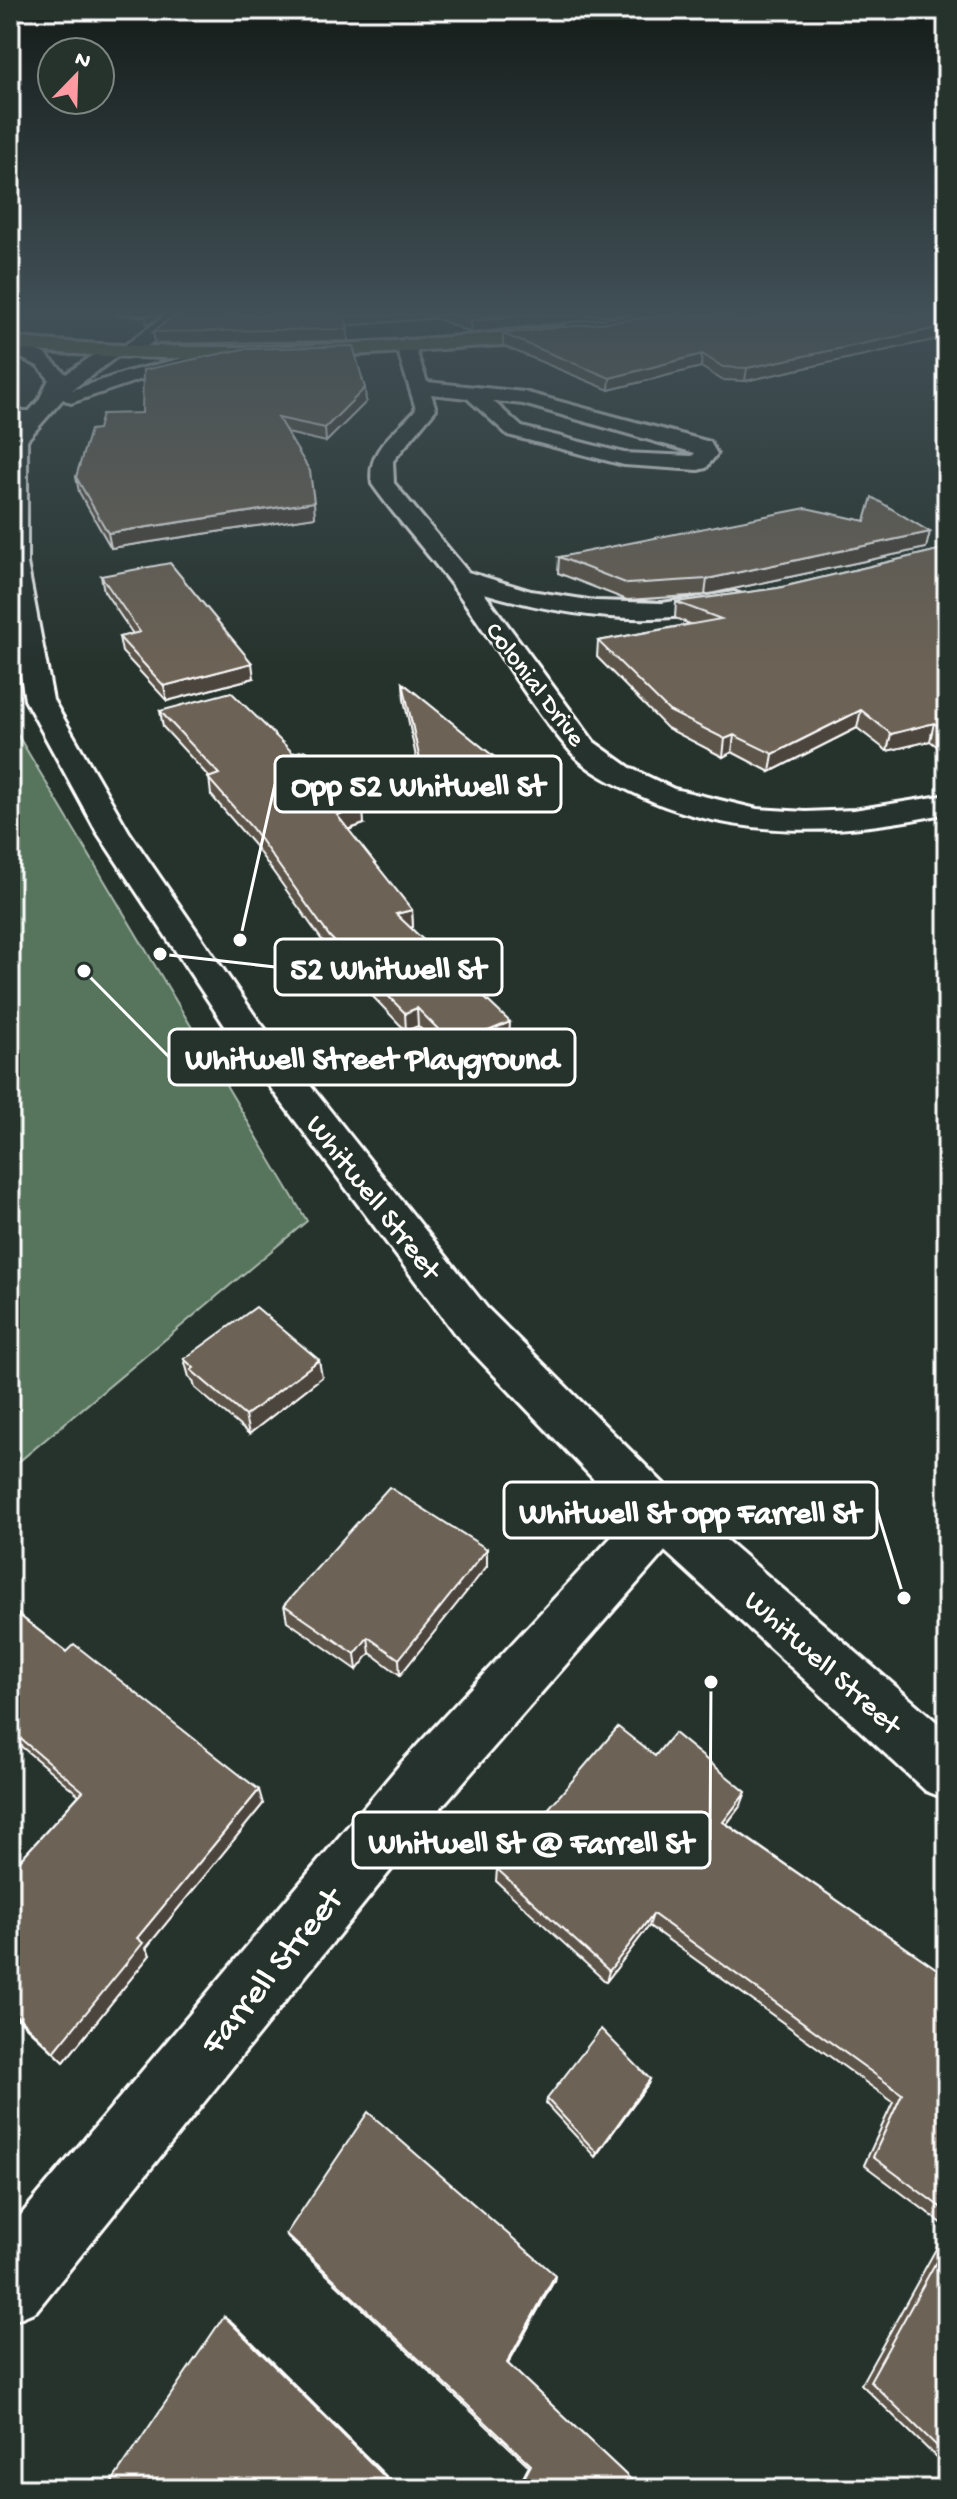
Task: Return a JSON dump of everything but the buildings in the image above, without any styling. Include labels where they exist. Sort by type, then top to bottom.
[{"type":"street","name":"Whitwell Street","points":[[20,432],[16,440],[13,470],[15,563],[39,700],[106,818],[242,1024],[471,1321],[663,1517],[947,1770]]},
{"type":"street","name":"Colonial Drive","points":[[405,432],[382,457],[379,473],[391,497],[459,577],[583,748],[599,762],[682,802],[761,818],[872,819],[947,804]]},
{"type":"street","points":[[517,432],[624,459],[698,463],[706,454],[702,447],[646,432]]},
{"type":"street","points":[[459,577],[538,603],[607,611],[672,611],[764,593]]},
{"type":"street","name":"Farrell Street","points":[[10,2285],[423,1783],[663,1517]]},
{"type":"green space","points":[[10,722],[307,1221],[10,1469]]},
{"type":"place","name":"Opp 52 Whitwell St","points":[[240,940]]},
{"type":"place","name":"52 Whitwell St","points":[[160,954]]},
{"type":"place","name":"Whitwell Street Playground","points":[[84,971]]},
{"type":"place","name":"Whitwell St opp Farrell St","points":[[904,1598]]},
{"type":"place","name":"Whitwell St @ Farrell St","points":[[711,1682]]}]
